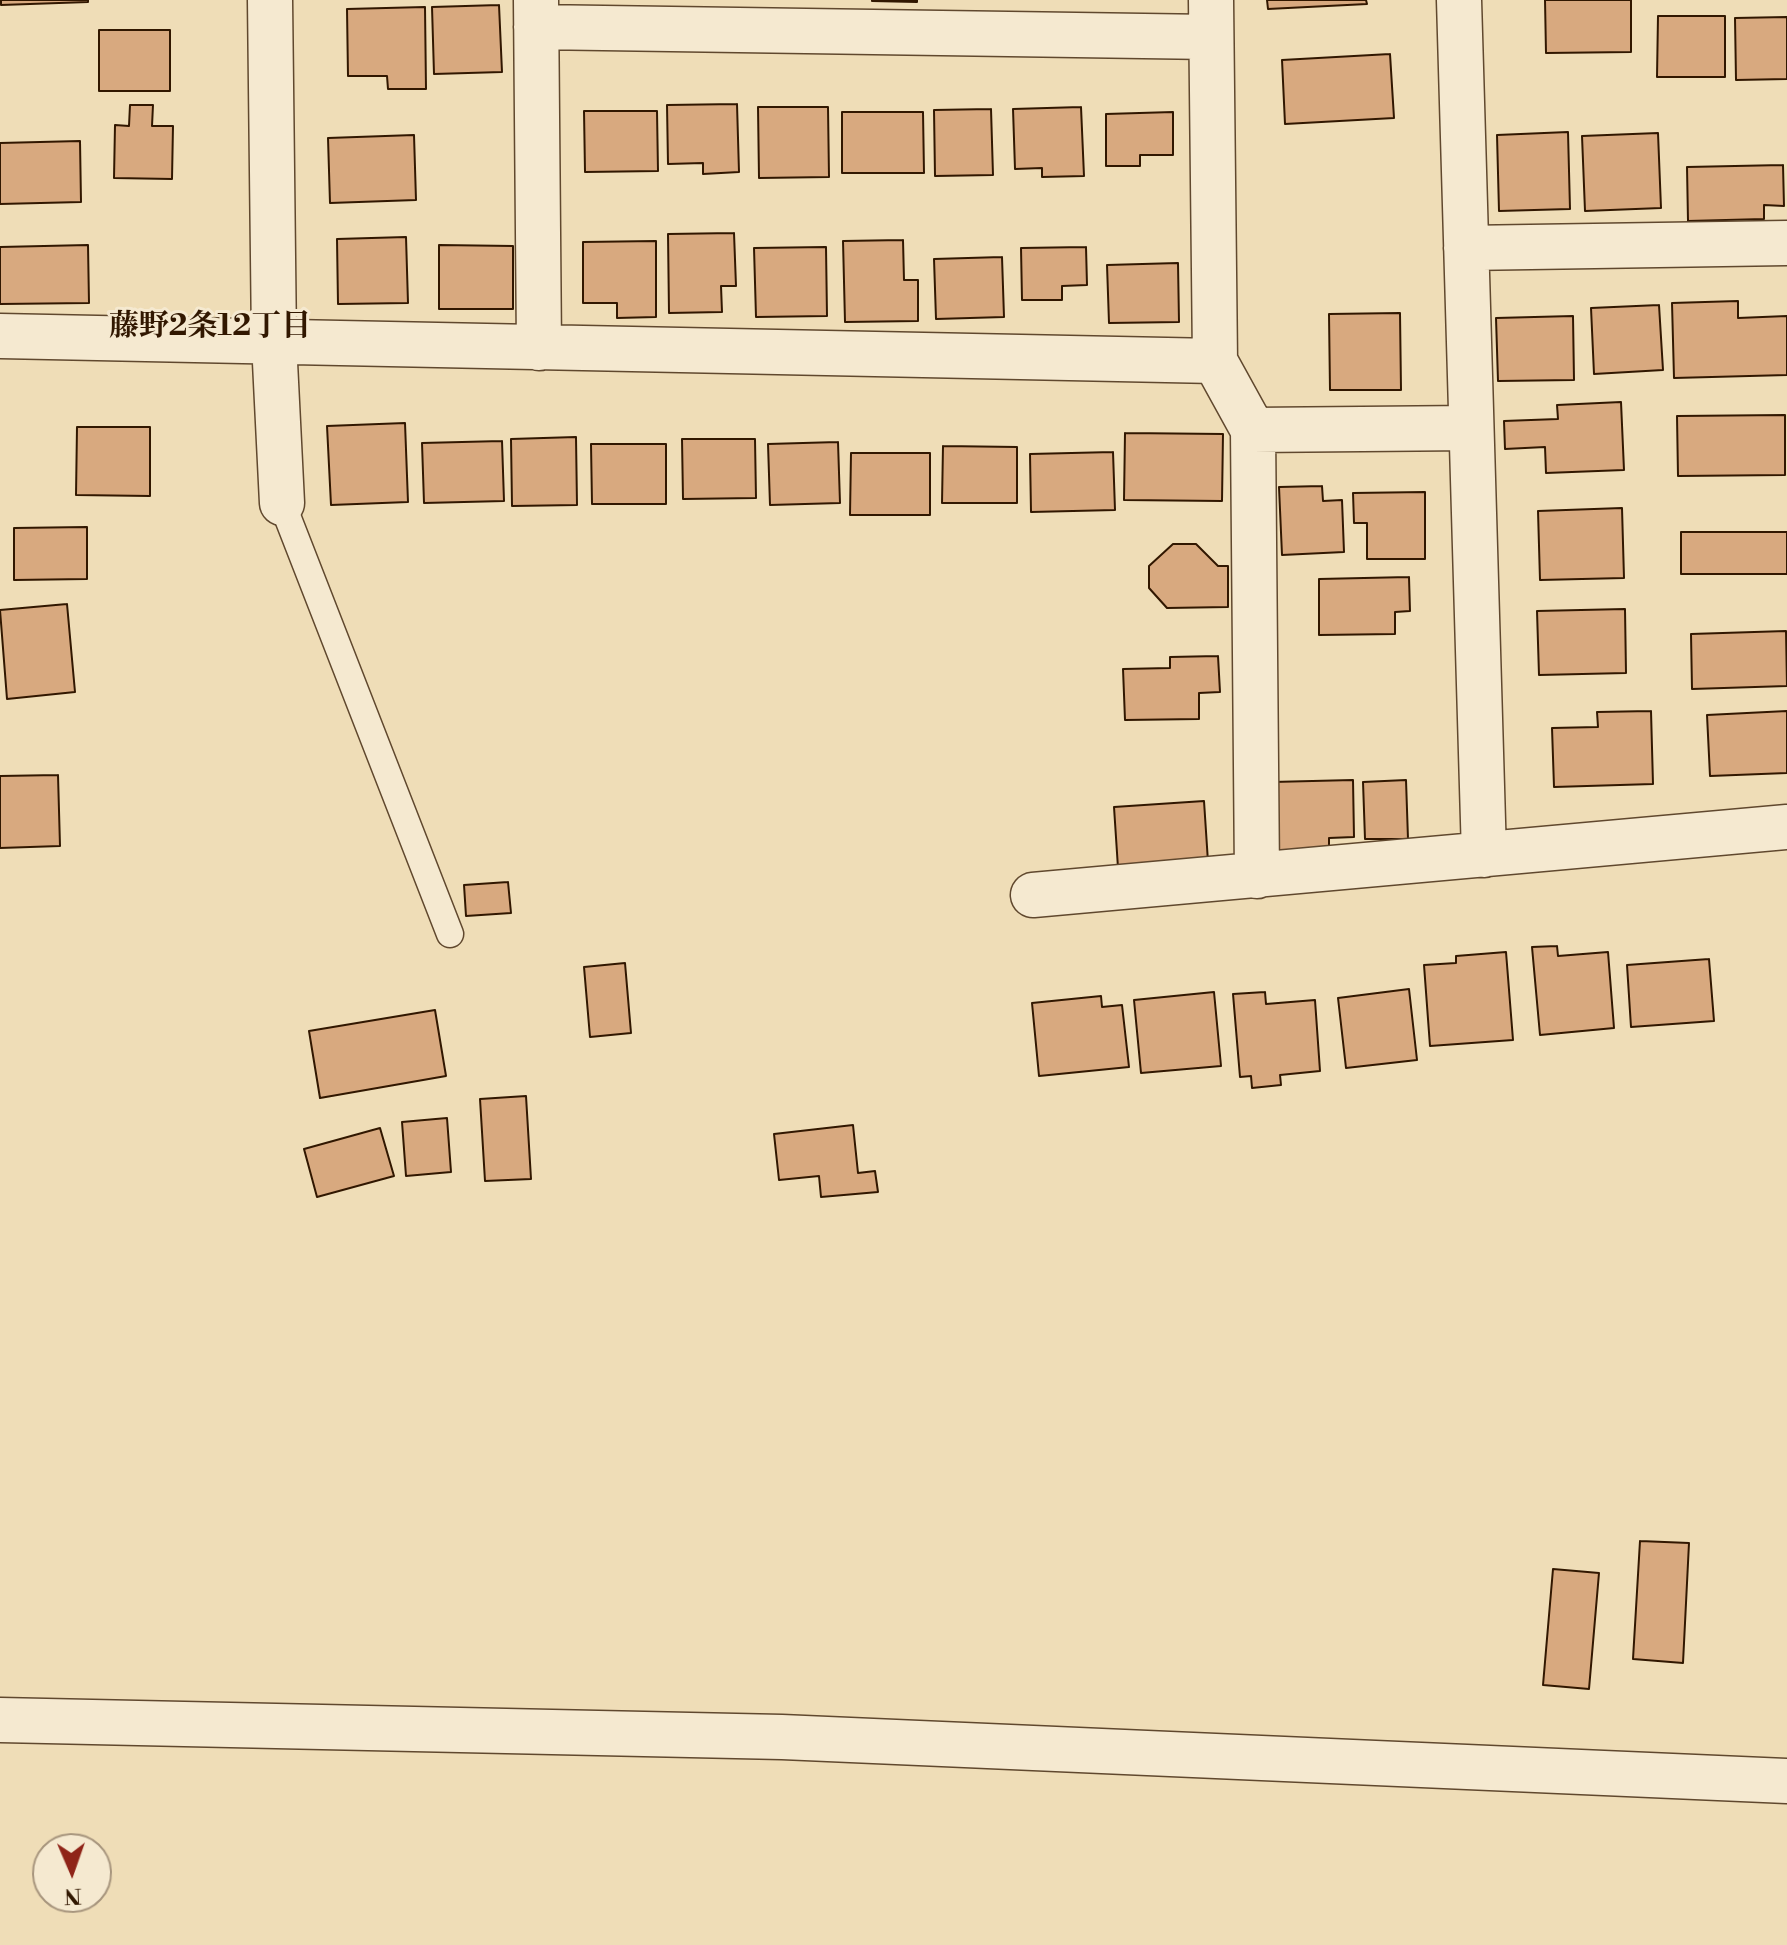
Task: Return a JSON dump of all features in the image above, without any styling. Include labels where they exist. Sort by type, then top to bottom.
[{"type":"street","points":[[270,0],[274,342],[282,503]]},
{"type":"street","points":[[1459,0],[1484,855]]},
{"type":"street","points":[[539,348],[536,14],[1211,18],[1215,361],[1253,430],[1257,876]]},
{"type":"street","points":[[1466,248],[1787,243]]},
{"type":"street","points":[[0,336],[1215,361]]},
{"type":"street","points":[[1253,430],[1471,428]]},
{"type":"street","points":[[1033,895],[1787,827]]},
{"type":"street","points":[[0,1720],[782,1737],[1787,1781]]},
{"type":"lane","points":[[282,503],[450,934]]},
{"type":"building","points":[[1,0],[88,0],[88,2],[1,5]]},
{"type":"building","points":[[917,0],[917,2],[872,1]]},
{"type":"building","points":[[1267,0],[1366,0],[1367,4],[1268,9]]},
{"type":"building","points":[[1545,0],[1631,0],[1631,52],[1546,53]]},
{"type":"building","points":[[499,5],[502,72],[434,74],[432,7]]},
{"type":"building","points":[[425,7],[426,89],[388,89],[387,76],[348,76],[347,9]]},
{"type":"building","points":[[1658,16],[1725,16],[1725,77],[1657,77]]},
{"type":"building","points":[[1787,17],[1787,79],[1736,80],[1735,18]]},
{"type":"building","points":[[99,30],[170,30],[170,91],[99,91]]},
{"type":"building","points":[[1390,54],[1394,118],[1285,124],[1282,60]]},
{"type":"building","points":[[737,104],[739,172],[703,174],[703,163],[668,164],[667,105]]},
{"type":"building","points":[[130,105],[153,105],[152,126],[173,126],[172,179],[114,178],[115,125],[129,126]]},
{"type":"building","points":[[758,107],[828,107],[829,177],[759,178]]},
{"type":"building","points":[[1081,107],[1084,176],[1042,177],[1042,168],[1015,169],[1013,109]]},
{"type":"building","points":[[991,109],[993,175],[935,176],[934,110]]},
{"type":"building","points":[[584,111],[657,111],[658,171],[585,172]]},
{"type":"building","points":[[842,112],[923,112],[924,173],[842,173]]},
{"type":"building","points":[[1173,112],[1173,155],[1140,155],[1140,166],[1106,166],[1106,114]]},
{"type":"building","points":[[1568,132],[1570,209],[1499,211],[1497,135]]},
{"type":"building","points":[[1658,133],[1661,208],[1585,211],[1582,136]]},
{"type":"building","points":[[414,135],[416,200],[330,203],[328,138]]},
{"type":"building","points":[[80,141],[81,202],[0,204],[0,143]]},
{"type":"building","points":[[1783,165],[1784,206],[1764,205],[1764,219],[1688,221],[1687,167]]},
{"type":"building","points":[[734,233],[736,286],[721,286],[722,312],[669,313],[668,234]]},
{"type":"building","points":[[406,237],[408,303],[338,304],[337,239]]},
{"type":"building","points":[[903,240],[904,280],[918,280],[918,321],[845,322],[843,241]]},
{"type":"building","points":[[656,241],[656,317],[617,318],[617,303],[583,303],[583,242]]},
{"type":"building","points":[[88,245],[89,303],[0,304],[0,247]]},
{"type":"building","points":[[439,245],[513,246],[513,309],[439,309]]},
{"type":"building","points":[[826,247],[827,316],[756,317],[754,248]]},
{"type":"building","points":[[1086,247],[1087,285],[1062,286],[1062,300],[1022,300],[1021,248]]},
{"type":"building","points":[[1002,257],[1004,317],[936,319],[934,259]]},
{"type":"building","points":[[1178,263],[1179,322],[1109,323],[1107,265]]},
{"type":"building","points":[[1738,301],[1738,318],[1787,316],[1787,375],[1674,378],[1672,303]]},
{"type":"building","points":[[1659,305],[1663,370],[1594,374],[1591,308]]},
{"type":"building","points":[[1400,313],[1401,390],[1330,390],[1329,314]]},
{"type":"building","points":[[1573,316],[1574,380],[1498,381],[1496,318]]},
{"type":"building","points":[[1621,402],[1624,470],[1546,473],[1545,447],[1505,449],[1504,421],[1558,419],[1557,405]]},
{"type":"building","points":[[1785,415],[1785,475],[1678,476],[1677,416]]},
{"type":"building","points":[[405,423],[408,502],[331,505],[327,426]]},
{"type":"building","points":[[77,427],[150,427],[150,496],[76,495]]},
{"type":"building","points":[[1125,433],[1223,434],[1222,501],[1124,500]]},
{"type":"building","points":[[576,437],[577,505],[512,506],[511,439]]},
{"type":"building","points":[[682,439],[755,439],[756,498],[683,499]]},
{"type":"building","points":[[502,441],[504,501],[424,503],[422,443]]},
{"type":"building","points":[[838,442],[840,503],[770,505],[768,444]]},
{"type":"building","points":[[591,444],[666,444],[666,504],[592,504]]},
{"type":"building","points":[[943,446],[1017,447],[1017,503],[942,503]]},
{"type":"building","points":[[1113,452],[1115,510],[1031,512],[1030,454]]},
{"type":"building","points":[[851,453],[930,453],[930,515],[850,515]]},
{"type":"building","points":[[1322,486],[1323,501],[1342,500],[1344,552],[1282,555],[1279,487]]},
{"type":"building","points":[[1425,492],[1425,559],[1367,559],[1367,523],[1354,523],[1353,493]]},
{"type":"building","points":[[1622,508],[1624,578],[1540,580],[1538,511]]},
{"type":"building","points":[[87,527],[87,579],[14,580],[14,528]]},
{"type":"building","points":[[1681,532],[1787,532],[1787,574],[1681,574]]},
{"type":"building","points":[[1173,544],[1196,544],[1218,566],[1228,566],[1228,607],[1167,608],[1149,588],[1149,566]]},
{"type":"building","points":[[1409,577],[1410,611],[1395,612],[1395,634],[1319,635],[1319,579]]},
{"type":"building","points":[[67,604],[75,692],[7,699],[0,610]]},
{"type":"building","points":[[1625,609],[1626,673],[1539,675],[1537,611]]},
{"type":"building","points":[[1786,631],[1787,686],[1692,689],[1691,634]]},
{"type":"building","points":[[1218,656],[1220,692],[1199,693],[1199,719],[1125,720],[1123,669],[1170,668],[1170,657]]},
{"type":"building","points":[[1651,711],[1653,784],[1554,787],[1552,728],[1598,727],[1597,712]]},
{"type":"building","points":[[1787,711],[1787,773],[1710,776],[1707,715]]},
{"type":"building","points":[[58,775],[60,846],[0,848],[0,776]]},
{"type":"building","points":[[1353,780],[1354,837],[1329,838],[1329,853],[1273,853],[1272,782]]},
{"type":"building","points":[[1406,780],[1408,839],[1365,839],[1363,782]]},
{"type":"building","points":[[1204,801],[1208,862],[1118,868],[1114,807]]},
{"type":"building","points":[[508,882],[511,913],[466,916],[464,885]]},
{"type":"building","points":[[1557,946],[1558,956],[1608,952],[1614,1028],[1540,1035],[1532,947]]},
{"type":"building","points":[[1506,952],[1513,1040],[1430,1046],[1424,965],[1456,963],[1456,956]]},
{"type":"building","points":[[1709,959],[1714,1021],[1631,1027],[1627,965]]},
{"type":"building","points":[[625,963],[631,1033],[590,1037],[584,967]]},
{"type":"building","points":[[1409,989],[1417,1060],[1346,1068],[1338,998]]},
{"type":"building","points":[[1214,992],[1221,1066],[1141,1073],[1134,1000]]},
{"type":"building","points":[[1265,992],[1266,1004],[1315,1000],[1320,1071],[1280,1075],[1281,1085],[1252,1088],[1251,1076],[1240,1077],[1233,994]]},
{"type":"building","points":[[1101,996],[1102,1007],[1122,1005],[1129,1067],[1039,1076],[1032,1003]]},
{"type":"building","points":[[435,1010],[446,1076],[320,1098],[309,1031]]},
{"type":"building","points":[[526,1096],[531,1179],[485,1181],[480,1099]]},
{"type":"building","points":[[447,1118],[451,1172],[406,1176],[402,1122]]},
{"type":"building","points":[[853,1125],[858,1173],[875,1171],[878,1192],[821,1197],[819,1176],[779,1180],[774,1134]]},
{"type":"building","points":[[380,1128],[394,1176],[317,1197],[304,1149]]},
{"type":"building","points":[[1640,1541],[1689,1543],[1683,1663],[1633,1659]]},
{"type":"building","points":[[1553,1569],[1599,1573],[1589,1689],[1543,1685]]},
{"type":"district","name":"藤野2条12丁目","points":[[210,328]]}]
